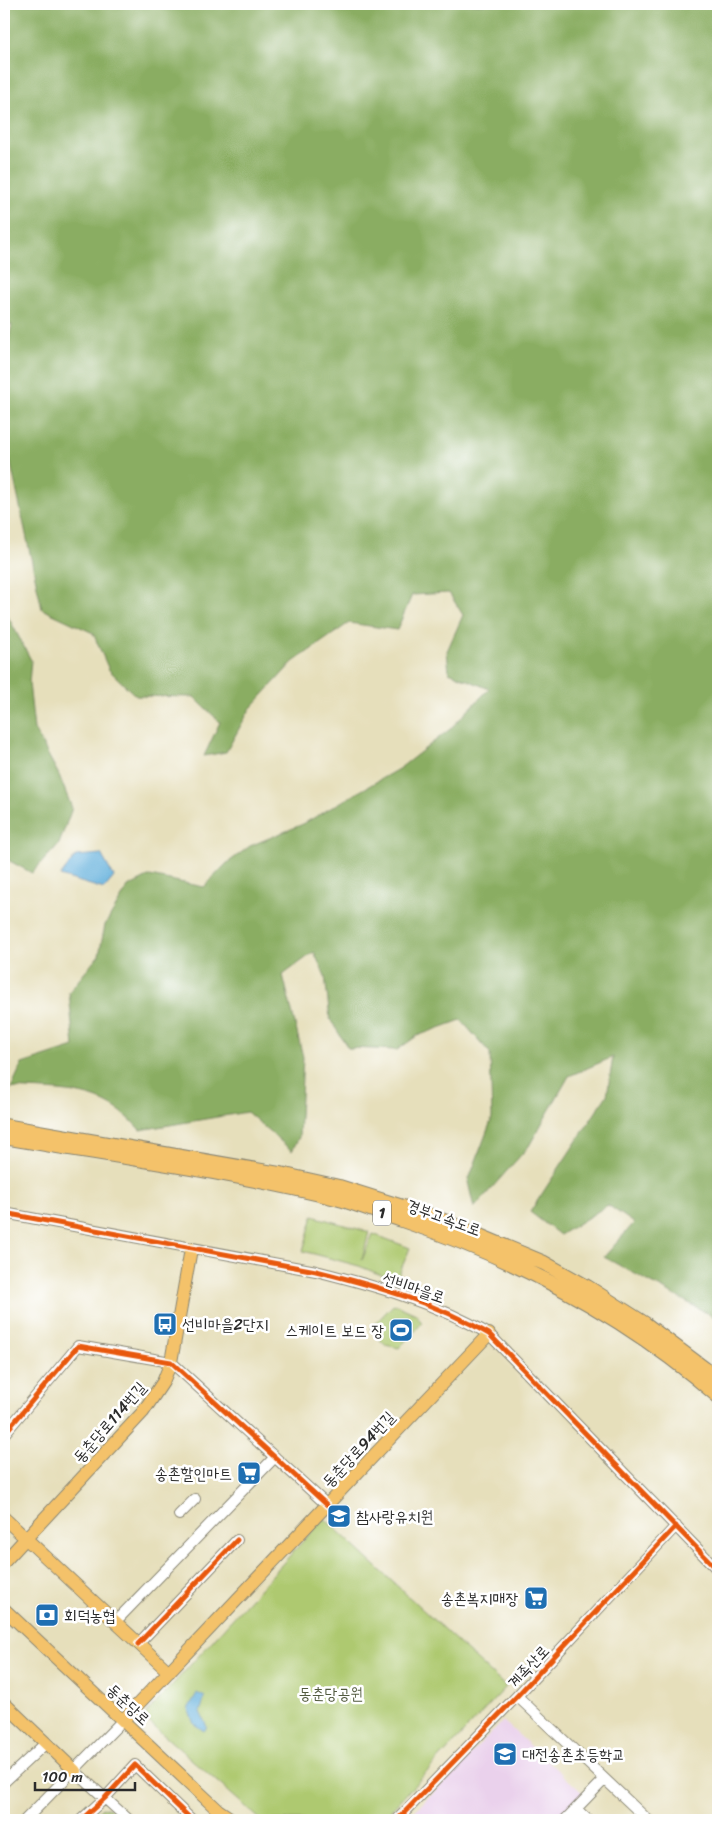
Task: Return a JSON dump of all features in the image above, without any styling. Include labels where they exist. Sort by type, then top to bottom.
[{"type":"highway","name":"경부고속도로","points":[[4,1126],[285,1175],[338,1187],[434,1218],[544,1263],[587,1287],[644,1324],[718,1379]]},
{"type":"highway","name":"경부고속도로","points":[[4,1137],[226,1175],[337,1198],[433,1230],[494,1254],[541,1276],[581,1298],[687,1369],[718,1396]]},
{"type":"main road","name":"동춘당로114번길","points":[[4,1562],[143,1412],[163,1382],[172,1362],[191,1249]]},
{"type":"main road","name":"동춘당로94번길","points":[[123,1720],[489,1334]]},
{"type":"main road","points":[[4,1518],[169,1672]]},
{"type":"main road","name":"동춘당로","points":[[4,1609],[218,1810],[233,1820]]},
{"type":"main road","points":[[4,1703],[75,1771]]},
{"type":"street","name":"선비마을로","points":[[4,1213],[278,1264],[358,1281],[432,1306],[464,1320],[489,1334],[718,1570]]},
{"type":"street","points":[[5,1433],[78,1346],[172,1362],[328,1505]]},
{"type":"street","points":[[115,1622],[275,1457]]},
{"type":"street","points":[[179,1515],[195,1499]]},
{"type":"street","name":"계족산로","points":[[397,1820],[517,1696],[676,1526]]},
{"type":"street","points":[[138,1644],[237,1540]]},
{"type":"street","points":[[517,1696],[648,1820]]},
{"type":"street","points":[[25,1820],[123,1720]]},
{"type":"street","points":[[4,1782],[46,1743]]},
{"type":"street","points":[[84,1819],[135,1765],[192,1820]]},
{"type":"street","points":[[75,1771],[129,1820]]},
{"type":"street","points":[[565,1820],[604,1780]]},
{"type":"street","points":[[576,1809],[588,1820]]},
{"type":"shaded area","name":"대전송촌초등학교","points":[[503,1721],[584,1794],[559,1820],[406,1820]]},
{"type":"green space","points":[[4,4],[718,4],[718,1319],[604,1257],[634,1223],[608,1205],[560,1235],[530,1212],[607,1095],[613,1057],[569,1076],[529,1146],[474,1208],[468,1182],[492,1118],[490,1053],[461,1020],[417,1036],[397,1050],[348,1048],[330,1019],[325,976],[314,952],[283,975],[303,1057],[299,1137],[292,1151],[247,1112],[140,1130],[126,1116],[112,1106],[97,1099],[81,1094],[11,1088],[22,1064],[74,1047],[69,992],[99,955],[105,925],[128,887],[150,876],[204,887],[226,864],[250,846],[303,824],[400,768],[449,730],[489,689],[449,672],[447,651],[463,615],[449,593],[412,595],[397,630],[349,623],[293,662],[250,709],[226,752],[204,756],[220,722],[194,697],[136,696],[109,670],[93,633],[42,609],[4,432],[4,358],[12,325],[4,321]]},
{"type":"green space","points":[[4,609],[31,660],[29,683],[34,729],[59,775],[72,808],[59,844],[32,873],[4,858]]},
{"type":"green space","points":[[313,1216],[369,1232],[362,1260],[373,1234],[410,1248],[396,1281],[359,1266],[303,1251]]},
{"type":"green space","name":"스케이트 보드 장","points":[[394,1304],[416,1314],[422,1323],[399,1348],[385,1345],[370,1329]]},
{"type":"green space","name":"동춘당공원","points":[[324,1518],[506,1687],[382,1820],[261,1820],[143,1717]]},
{"type":"green space","points":[[102,1808],[109,1808],[122,1820],[92,1820],[91,1818]]},
{"type":"water","points":[[101,854],[114,877],[104,889],[60,876],[76,856]]},
{"type":"water","points":[[197,1693],[205,1697],[200,1712],[207,1727],[204,1731],[194,1724],[188,1709]]},
{"type":"cycle path","points":[[4,1213],[316,1271],[405,1296],[469,1323],[489,1334],[718,1570]]},
{"type":"cycle path","points":[[5,1433],[78,1346],[171,1362],[327,1505]]},
{"type":"cycle path","points":[[397,1820],[517,1696],[676,1526]]},
{"type":"cycle path","points":[[138,1644],[237,1540]]},
{"type":"cycle path","points":[[81,1820],[105,1798],[135,1765],[192,1820]]},
{"type":"place","name":"선비마을2단지","points":[[165,1324]]},
{"type":"place","name":"스케이트 보드 장","points":[[401,1330]]},
{"type":"place","name":"송촌할인마트","points":[[249,1473]]},
{"type":"place","name":"참사랑유치원","points":[[339,1516]]},
{"type":"place","name":"송촌복지매장","points":[[536,1598]]},
{"type":"place","name":"회덕농협","points":[[47,1615]]},
{"type":"place","name":"대전송촌초등학교","points":[[505,1754]]}]
